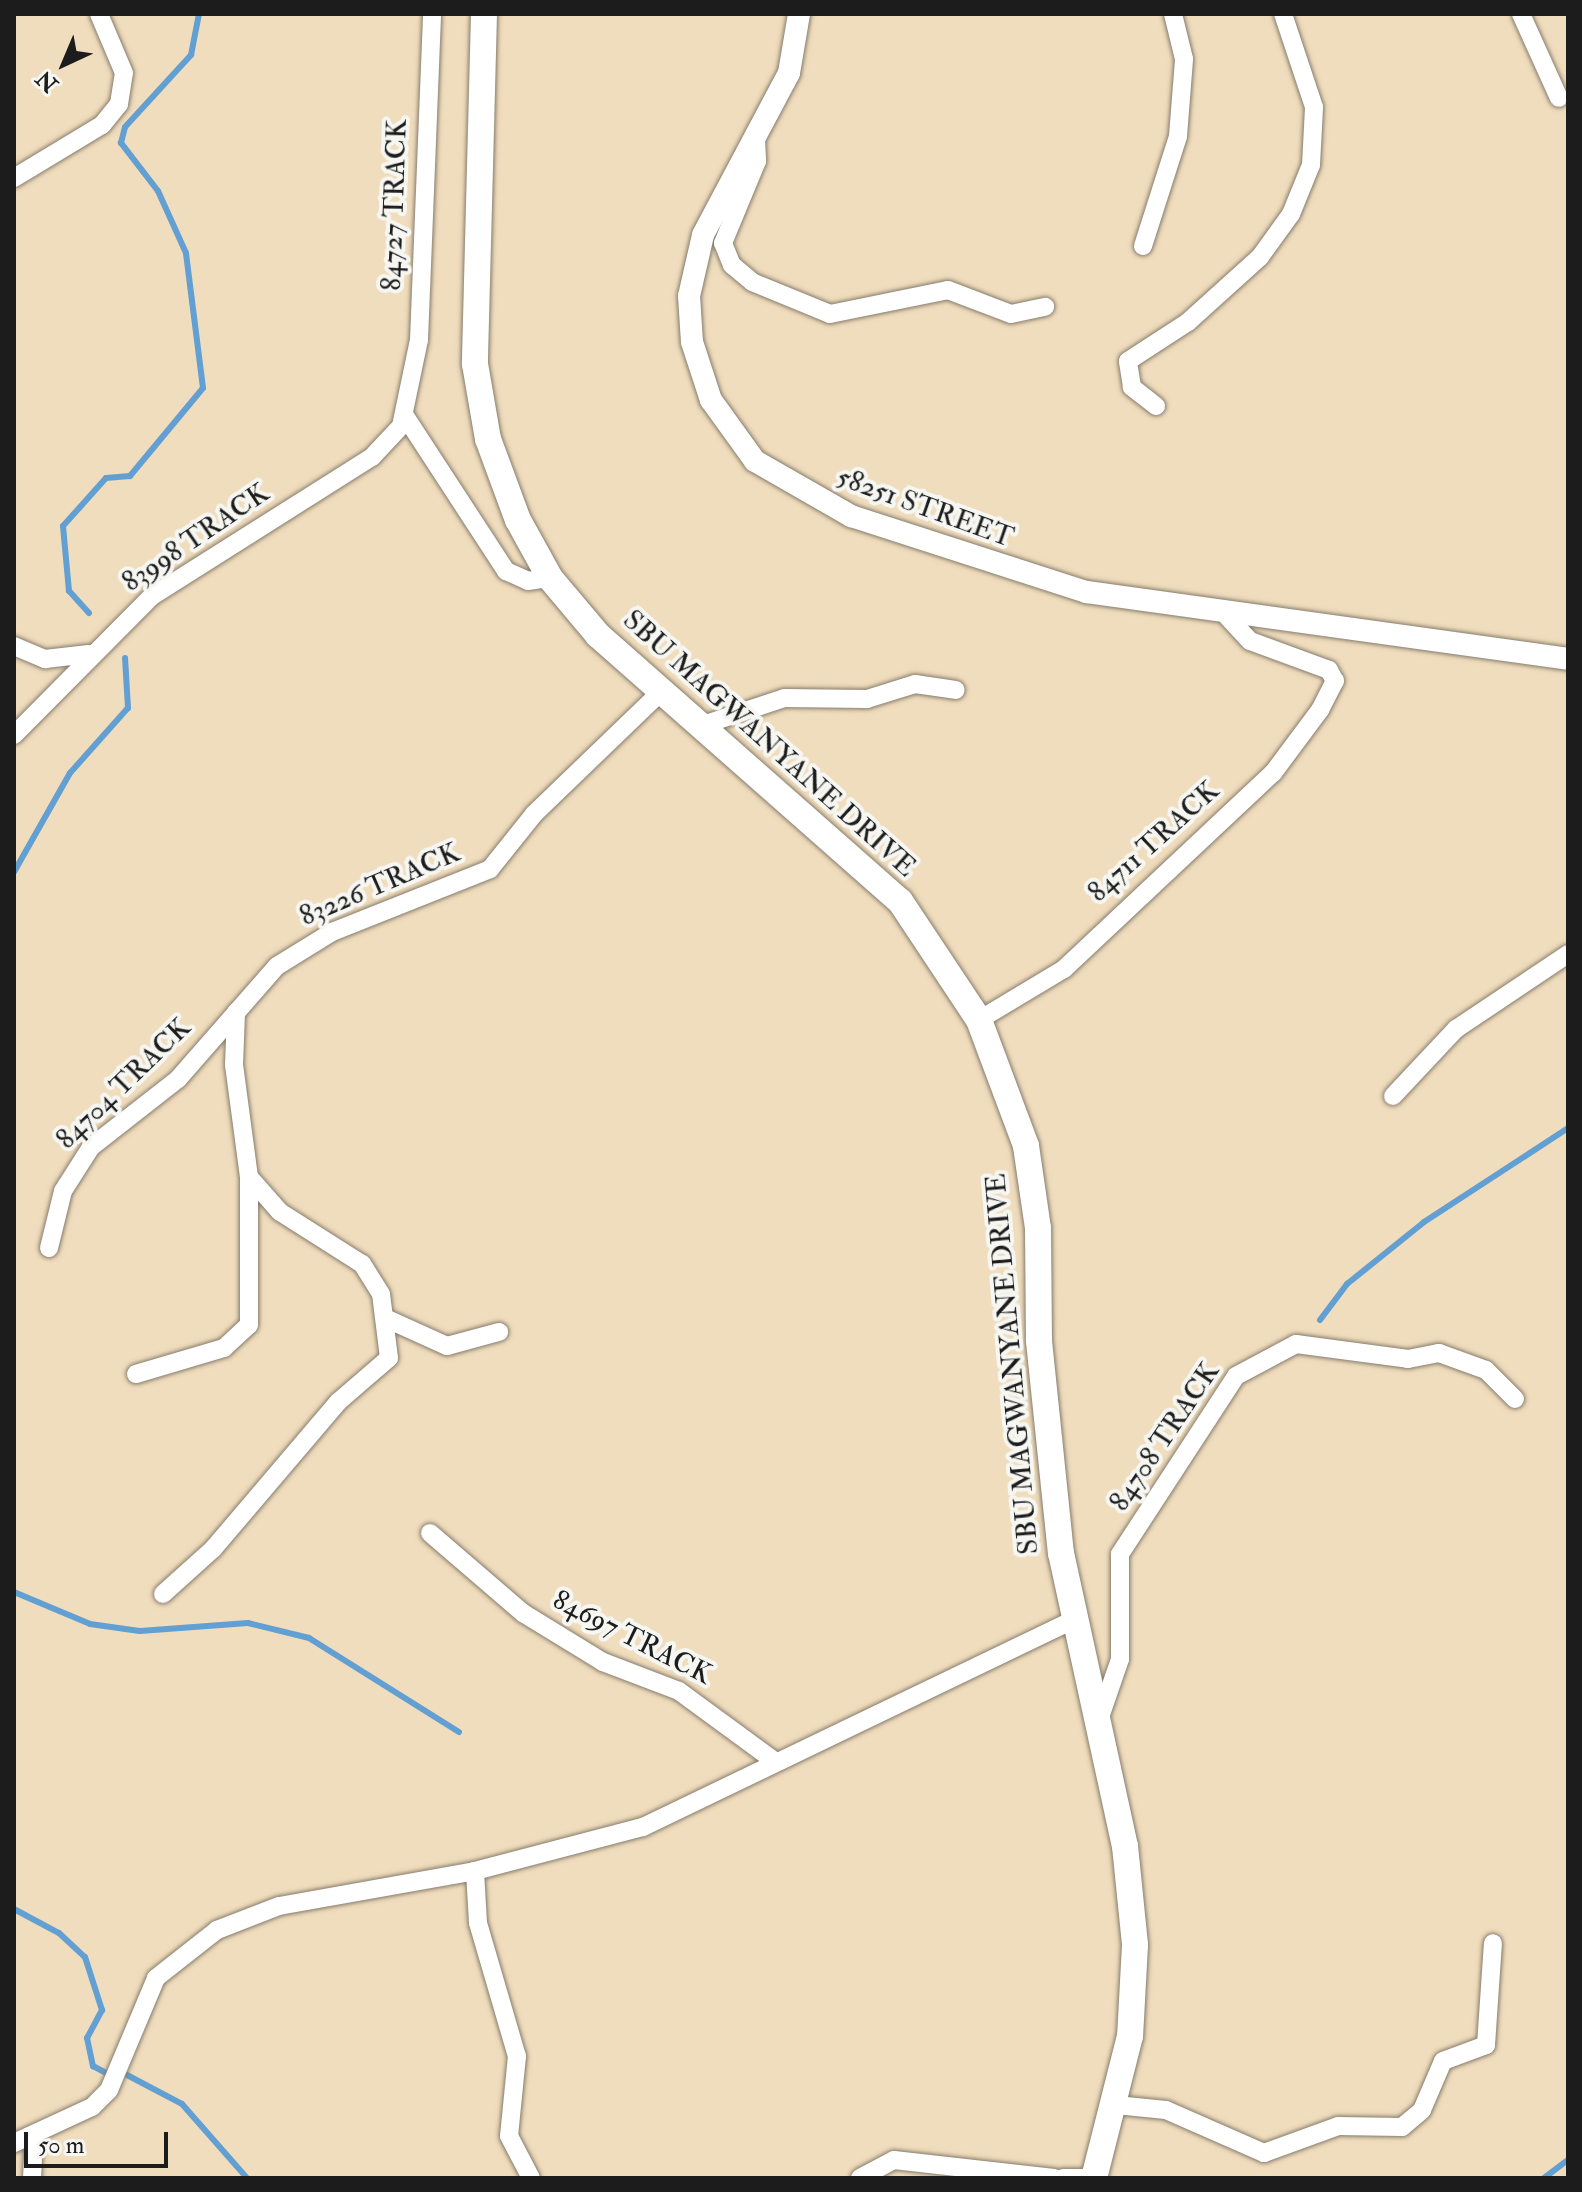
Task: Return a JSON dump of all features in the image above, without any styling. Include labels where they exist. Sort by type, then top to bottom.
[{"type":"main road","name":"SBU MAGWANYANE DRIVE","points":[[484,14],[474,287],[478,392],[507,498],[550,578],[598,635],[900,901],[979,1020],[1007,1083],[1032,1178],[1039,1341],[1073,1620],[1125,1846],[1135,1945],[1116,2105],[1094,2178]]},
{"type":"street","points":[[14,178],[102,125],[119,104],[124,73],[99,14]]},
{"type":"street","name":"84727 TRACK","points":[[411,397],[432,14]]},
{"type":"street","name":"58251 STREET","points":[[799,14],[789,73],[703,235],[689,296],[692,342],[711,400],[755,461],[819,503],[980,562],[1087,592],[1228,617],[1568,659]]},
{"type":"street","points":[[1143,246],[1178,136],[1184,59],[1173,14]]},
{"type":"street","points":[[1156,406],[1132,387],[1128,361],[1188,322],[1260,257],[1291,214],[1311,165],[1318,128],[1283,14]]},
{"type":"street","points":[[1521,14],[1559,98]]},
{"type":"street","points":[[756,139],[757,161],[723,243],[732,265],[752,282],[830,314],[948,290],[1011,314],[1045,307]]},
{"type":"street","name":"83998 TRACK","points":[[14,735],[23,712],[152,596],[372,457],[405,416],[411,397]]},
{"type":"street","points":[[405,416],[506,571],[518,580],[550,578]]},
{"type":"street","name":"84711 TRACK","points":[[979,1020],[1055,977],[1273,773],[1320,710],[1334,675],[1250,641],[1228,617]]},
{"type":"street","points":[[14,646],[45,659],[89,654]]},
{"type":"street","points":[[703,725],[784,698],[867,699],[915,684],[956,690]]},
{"type":"street","name":"83226 TRACK","points":[[236,1012],[307,944],[490,869],[534,814],[662,691]]},
{"type":"street","points":[[1393,1096],[1456,1029],[1568,954]]},
{"type":"street","points":[[136,1374],[224,1348],[249,1325],[249,1177],[234,1065],[236,1012]]},
{"type":"street","name":"84704 TRACK","points":[[49,1248],[63,1191],[91,1147],[178,1079],[236,1012]]},
{"type":"street","points":[[163,1594],[213,1549],[338,1402],[384,1367],[391,1334],[381,1294],[350,1250],[280,1212],[249,1177]]},
{"type":"street","points":[[385,1318],[447,1346],[499,1332]]},
{"type":"street","name":"84708 TRACK","points":[[1097,1726],[1120,1659],[1120,1554],[1236,1376],[1296,1344],[1408,1359],[1439,1353],[1486,1370],[1515,1399]]},
{"type":"street","name":"84697 TRACK","points":[[430,1533],[523,1613],[603,1662],[679,1691],[773,1760]]},
{"type":"street","points":[[14,2143],[34,2138],[109,2090],[156,1978],[217,1930],[335,1893],[475,1871],[643,1827],[773,1760],[1073,1620]]},
{"type":"street","points":[[475,1871],[478,1923],[517,2056],[509,2136],[531,2178]]},
{"type":"street","points":[[1116,2105],[1166,2110],[1251,2150],[1277,2151],[1338,2126],[1402,2127],[1422,2110],[1443,2061],[1476,2050],[1488,2040],[1493,1943]]},
{"type":"street","points":[[32,2178],[34,2138]]},
{"type":"street","points":[[860,2178],[894,2160],[1054,2178]]},
{"type":"street","points":[[1063,2178],[1086,2178]]},
{"type":"waterway","points":[[89,613],[69,591],[63,526],[106,478],[130,476],[203,388],[186,253],[158,191],[121,143],[125,127],[191,55],[199,14]]},
{"type":"waterway","points":[[14,872],[70,773],[128,708],[125,658]]},
{"type":"waterway","points":[[1320,1320],[1347,1284],[1424,1222],[1568,1128]]},
{"type":"waterway","points":[[14,1592],[90,1624],[140,1631],[248,1623],[309,1638],[459,1732]]},
{"type":"waterway","points":[[14,1909],[59,1933],[85,1957],[102,2010],[87,2038],[93,2066],[112,2076]]},
{"type":"waterway","points":[[127,2075],[182,2104],[247,2178]]},
{"type":"waterway","points":[[1544,2178],[1568,2160]]}]
